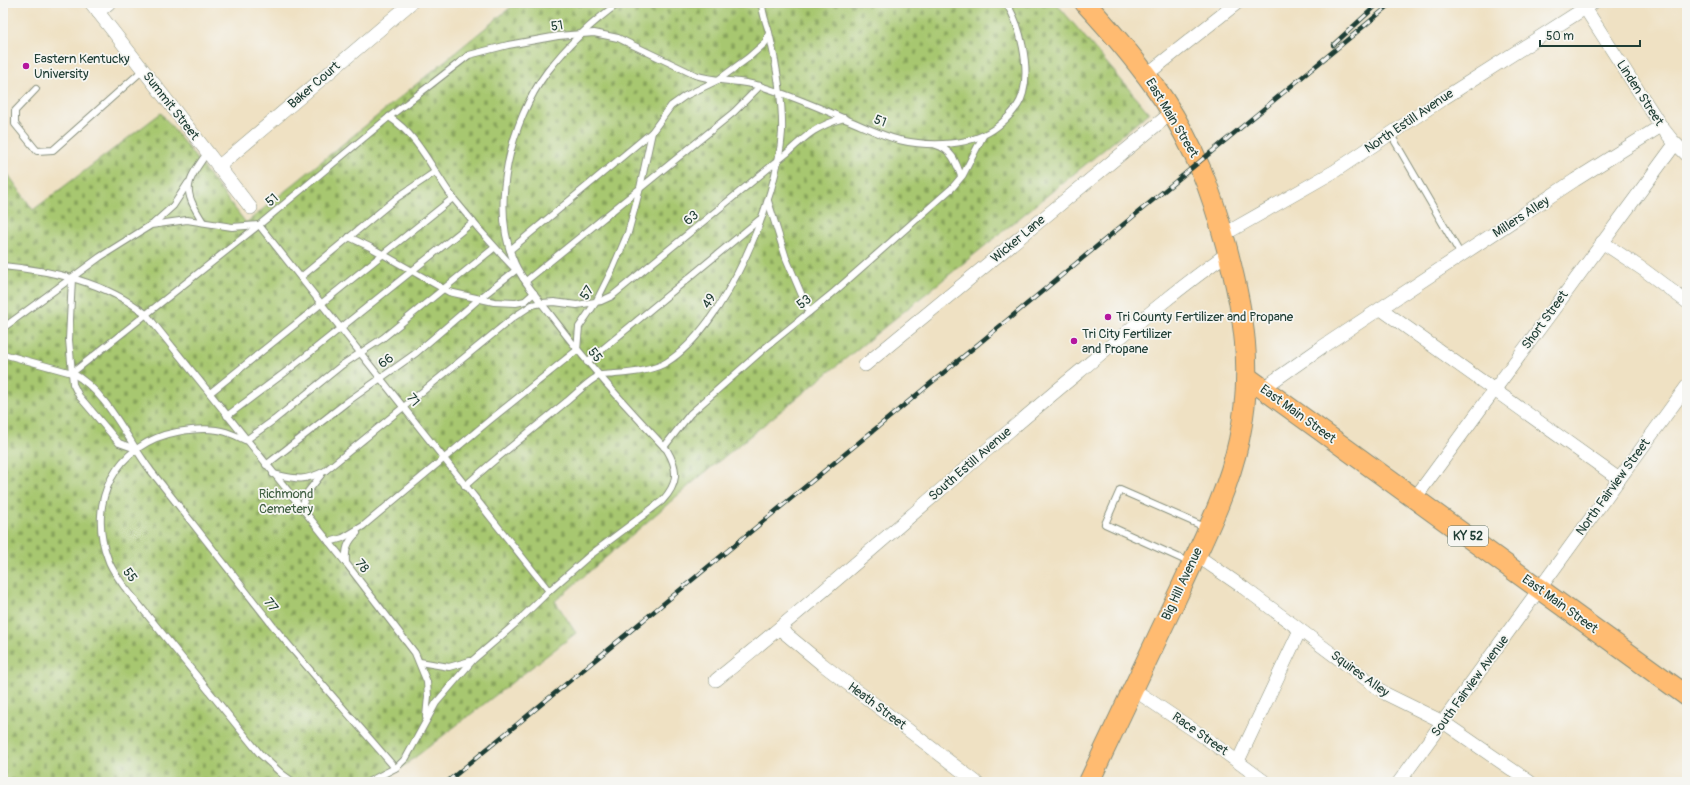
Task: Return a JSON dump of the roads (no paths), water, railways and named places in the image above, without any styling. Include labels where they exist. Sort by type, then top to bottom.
[{"type":"main road","name":"East Main Street","points":[[1089,4],[1146,75],[1171,113],[1199,163],[1225,244],[1243,317],[1246,341],[1255,383],[1687,696]]},
{"type":"main road","name":"Big Hill Avenue","points":[[1089,782],[1208,528],[1230,474],[1255,383]]},
{"type":"street","points":[[94,7],[109,3]]},
{"type":"street","name":"Baker Court","points":[[218,167],[411,3]]},
{"type":"street","points":[[1146,75],[1237,3]]},
{"type":"street","name":"Linden Street","points":[[1589,5],[1661,126],[1675,144],[1687,155]]},
{"type":"street","name":"North Estill Avenue","points":[[1225,244],[1301,191],[1589,5]]},
{"type":"street","name":"Summit Street","points":[[94,7],[251,208]]},
{"type":"street","name":"Wicker Lane","points":[[865,365],[1171,113]]},
{"type":"street","name":"Millers Alley","points":[[1255,383],[1381,309],[1461,255],[1661,126]]},
{"type":"street","name":"Short Street","points":[[1415,498],[1675,144]]},
{"type":"street","points":[[1602,242],[1644,270],[1687,302]]},
{"type":"street","name":"South Estill Avenue","points":[[716,680],[780,629],[1034,409],[1166,299],[1225,244]]},
{"type":"street","points":[[1381,309],[1619,479]]},
{"type":"street","name":"North Fairview Street","points":[[1540,589],[1687,386]]},
{"type":"street","name":"Squires Alley","points":[[1194,559],[1244,588],[1386,694],[1443,722],[1530,782]]},
{"type":"street","name":"South Fairview Avenue","points":[[1399,782],[1540,589]]},
{"type":"street","name":"Heath Street","points":[[780,629],[822,664],[976,782]]},
{"type":"street","points":[[1238,761],[1300,630]]},
{"type":"street","name":"Race Street","points":[[1133,689],[1238,761],[1265,782]]},
{"type":"lane","name":"55","points":[[368,782],[395,768],[406,758],[420,735],[425,721],[444,692],[473,660],[515,624],[549,591],[589,556],[641,518],[670,492],[675,481],[673,460],[664,447],[598,376],[542,303],[515,264],[510,250],[504,204],[505,180],[514,141],[522,116],[534,92],[547,72],[570,44],[619,3]]},
{"type":"lane","name":"49","points":[[598,376],[653,368],[666,363],[686,347],[704,327],[732,285],[768,201],[778,161],[782,131],[781,94],[769,33],[764,21],[762,3]]},
{"type":"lane","name":"51","points":[[72,373],[258,225],[388,117],[469,56],[508,45],[582,34],[605,34],[618,38],[677,68],[706,79],[760,86],[899,140],[933,144],[968,141],[992,131],[1011,114],[1023,94],[1027,76],[1024,53],[1014,19],[1006,3]]},
{"type":"lane","name":"57","points":[[578,350],[579,327],[596,302],[628,233],[640,188],[652,132],[671,106],[685,96],[718,80],[759,49],[769,33]]},
{"type":"lane","points":[[36,89],[15,111],[16,124],[37,151],[53,150],[143,70]]},
{"type":"lane","points":[[388,117],[405,130],[453,198],[494,248],[526,281],[734,112],[760,86]]},
{"type":"lane","name":"63","points":[[542,303],[554,302],[577,305],[596,302],[612,296],[778,161],[807,134],[819,126],[844,118]]},
{"type":"lane","points":[[510,250],[652,132]]},
{"type":"lane","points":[[1390,133],[1461,255]]},
{"type":"lane","name":"53","points":[[664,447],[690,414],[939,200],[961,176],[983,136]]},
{"type":"lane","points":[[933,144],[950,152],[956,161],[961,176]]},
{"type":"lane","points":[[3,328],[100,257],[166,214],[207,153]]},
{"type":"lane","points":[[301,277],[415,184],[435,172]]},
{"type":"lane","points":[[190,180],[189,196],[192,205],[203,222]]},
{"type":"lane","points":[[210,393],[453,198]]},
{"type":"lane","points":[[768,201],[786,258],[808,312]]},
{"type":"lane","points":[[587,362],[742,236],[761,217]]},
{"type":"lane","points":[[151,225],[174,221],[203,222],[232,227],[258,225]]},
{"type":"lane","points":[[227,416],[341,328],[473,222]]},
{"type":"lane","name":"71","points":[[258,225],[301,277],[549,591]]},
{"type":"lane","points":[[349,237],[443,289],[479,299],[516,303],[525,301],[534,292]]},
{"type":"lane","points":[[246,440],[274,420],[342,364],[383,338],[494,248]]},
{"type":"lane","name":"78","points":[[3,266],[72,278],[91,283],[119,296],[146,314],[396,627],[420,662],[427,682],[428,696],[425,721]]},
{"type":"lane","name":"66","points":[[266,465],[348,402],[416,353],[479,299],[516,270]]},
{"type":"lane","points":[[72,278],[69,340],[72,373]]},
{"type":"lane","points":[[302,508],[306,494],[325,471],[514,317],[532,305],[542,303]]},
{"type":"lane","points":[[329,542],[344,538],[363,526],[444,458],[578,350]]},
{"type":"lane","name":"77","points":[[3,354],[72,373],[82,378],[98,394],[131,438],[136,449],[274,626],[395,768]]},
{"type":"lane","name":"77","points":[[72,373],[74,384],[79,396],[119,443],[136,449]]},
{"type":"lane","points":[[465,486],[510,446],[598,376]]},
{"type":"lane","name":"55","points":[[246,440],[226,432],[198,429],[171,433],[157,438],[136,449],[123,461],[115,472],[104,497],[100,523],[108,561],[124,585],[225,712],[271,765],[293,782]]},
{"type":"lane","points":[[274,474],[298,480],[311,478],[325,471]]},
{"type":"lane","points":[[1194,559],[1105,524],[1120,490],[1208,528]]},
{"type":"lane","points":[[346,564],[346,551],[348,544],[363,526]]},
{"type":"lane","name":"55","points":[[420,662],[449,668],[460,666],[473,660]]},
{"type":"railway","points":[[1333,45],[1379,3]]},
{"type":"railway","points":[[447,782],[1392,3]]},
{"type":"place","name":"Eastern Kentucky University","points":[[26,66]]},
{"type":"place","name":"Tri County Fertilizer and Propane","points":[[1108,317]]},
{"type":"place","name":"Tri City Fertilizer and Propane","points":[[1074,341]]},
{"type":"park label","name":"Richmond Cemetery","points":[[286,502]]}]
